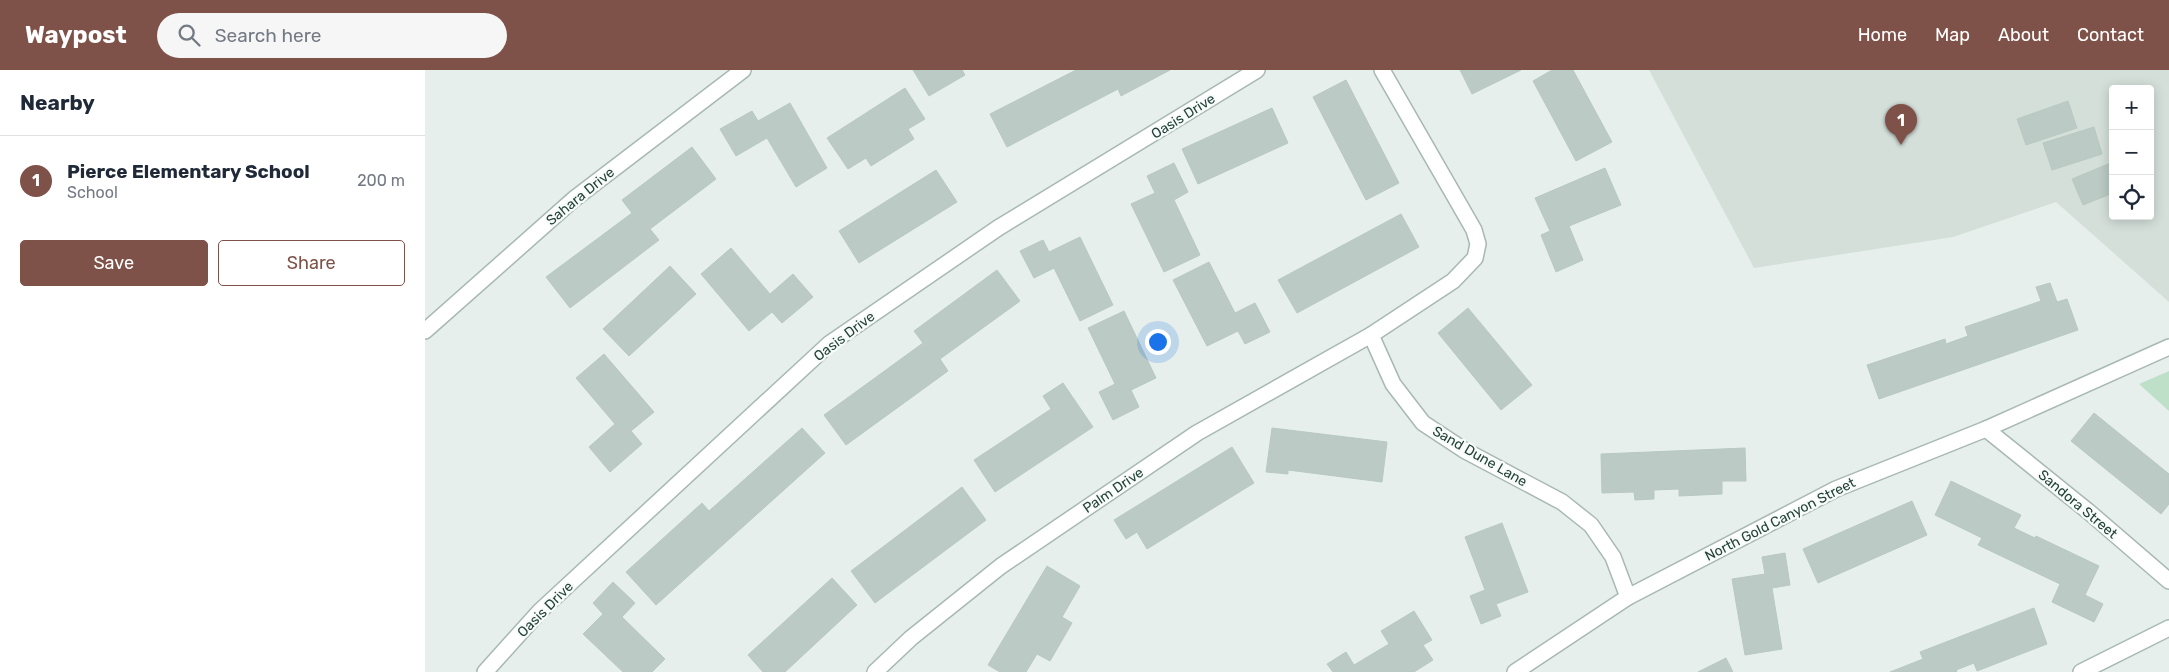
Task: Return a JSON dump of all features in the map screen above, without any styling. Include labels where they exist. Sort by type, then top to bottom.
[{"type":"street","name":"Sahara Drive","points":[[425,331],[574,199],[743,70]]},
{"type":"street","name":"Oasis Drive","points":[[485,672],[540,611],[829,344],[998,228],[1257,70]]},
{"type":"street","points":[[1371,335],[1453,281],[1475,258],[1477,244],[1474,230],[1381,70]]},
{"type":"street","name":"Sand Dune Lane","points":[[1371,335],[1393,384],[1423,423],[1464,450],[1562,502],[1591,525],[1613,557],[1628,597]]},
{"type":"street","name":"Palm Drive","points":[[875,672],[911,638],[1001,566],[1197,433],[1371,335]]},
{"type":"street","name":"North Gold Canyon Street","points":[[1515,672],[1628,597],[1836,488],[1986,429],[2169,347]]},
{"type":"street","name":"Sandora Street","points":[[1986,429],[2089,512],[2169,581]]},
{"type":"street","points":[[2081,672],[2169,628]]},
{"type":"shaded area","points":[[1649,70],[2169,70],[2169,302],[2056,202],[1953,237],[1754,268]]},
{"type":"green space","points":[[2169,371],[2169,411],[2139,384]]},
{"type":"building","points":[[913,70],[962,70],[965,75],[929,96]]},
{"type":"building","points":[[1076,70],[1170,70],[1121,96],[1118,89],[1007,147],[990,114]]},
{"type":"building","points":[[1460,70],[1521,70],[1472,94]]},
{"type":"building","points":[[1552,70],[1573,70],[1612,142],[1576,161],[1533,81]]},
{"type":"building","points":[[1346,80],[1399,183],[1366,200],[1313,97]]},
{"type":"building","points":[[905,88],[925,119],[908,129],[914,139],[871,166],[866,158],[848,169],[827,138]]},
{"type":"building","points":[[2068,101],[2077,128],[2026,145],[2017,119]]},
{"type":"building","points":[[790,103],[827,168],[796,187],[767,138],[736,156],[720,129],[752,111],[758,121]]},
{"type":"building","points":[[1272,108],[1288,143],[1198,184],[1182,149]]},
{"type":"building","points":[[2094,127],[2102,154],[2052,170],[2043,143]]},
{"type":"building","points":[[692,147],[716,179],[650,229],[659,240],[570,308],[546,277],[632,213],[622,200]]},
{"type":"building","points":[[1174,163],[1188,192],[1174,200],[1200,255],[1164,272],[1131,204],[1155,193],[1147,176]]},
{"type":"building","points":[[2109,164],[2109,195],[2083,205],[2072,179]]},
{"type":"building","points":[[1605,168],[1621,205],[1569,226],[1583,260],[1556,272],[1541,235],[1550,231],[1535,198]]},
{"type":"building","points":[[936,170],[957,202],[859,263],[839,231]]},
{"type":"building","points":[[1401,214],[1419,247],[1297,313],[1278,280]]},
{"type":"building","points":[[1080,237],[1113,305],[1080,321],[1054,268],[1034,278],[1020,251],[1043,240],[1049,252]]},
{"type":"building","points":[[731,248],[770,294],[793,274],[813,297],[782,323],[772,312],[749,331],[701,274]]},
{"type":"building","points":[[1209,262],[1235,313],[1255,303],[1270,332],[1245,344],[1238,331],[1207,346],[1173,280]]},
{"type":"building","points":[[670,266],[696,294],[629,356],[603,329]]},
{"type":"building","points":[[997,270],[1020,301],[940,359],[948,371],[846,445],[824,415],[923,343],[914,331]]},
{"type":"building","points":[[2050,283],[2057,302],[2067,299],[2078,330],[1879,399],[1867,365],[1945,339],[1946,344],[1968,336],[1965,327],[2041,301],[2036,287]]},
{"type":"building","points":[[1468,308],[1532,385],[1501,410],[1438,333]]},
{"type":"building","points":[[1124,311],[1156,378],[1131,390],[1139,407],[1113,420],[1099,392],[1115,384],[1088,328]]},
{"type":"building","points":[[604,354],[654,412],[631,431],[642,444],[610,472],[589,447],[615,424],[576,378]]},
{"type":"building","points":[[1063,383],[1093,427],[995,492],[974,460],[1051,409],[1043,396]]},
{"type":"building","points":[[2094,413],[2169,474],[2169,504],[2161,514],[2071,441]]},
{"type":"building","points":[[802,428],[825,453],[656,605],[626,572],[702,503],[709,511]]},
{"type":"building","points":[[1272,428],[1387,442],[1382,482],[1288,470],[1288,474],[1266,472]]},
{"type":"building","points":[[1232,447],[1254,483],[1147,549],[1137,532],[1126,539],[1114,520]]},
{"type":"building","points":[[1745,448],[1746,481],[1722,481],[1722,494],[1679,496],[1679,489],[1654,490],[1654,499],[1635,500],[1634,492],[1602,493],[1601,454]]},
{"type":"building","points":[[1951,481],[2021,515],[2014,528],[2035,538],[2036,536],[2099,566],[2085,595],[2103,604],[2094,622],[2052,602],[2060,584],[1978,545],[1982,538],[1935,515]]},
{"type":"building","points":[[962,487],[986,520],[875,603],[851,571]]},
{"type":"building","points":[[1912,501],[1927,535],[1818,583],[1803,549]]},
{"type":"building","points":[[1502,523],[1528,592],[1496,604],[1501,616],[1481,624],[1470,596],[1485,590],[1465,537]]},
{"type":"building","points":[[1785,553],[1790,585],[1772,588],[1782,649],[1745,655],[1732,579],[1765,574],[1762,557]]},
{"type":"building","points":[[1047,566],[1080,586],[1062,617],[1072,623],[1050,661],[1037,654],[1026,672],[1000,672],[988,665]]},
{"type":"building","points":[[832,578],[857,605],[785,672],[763,672],[748,655]]},
{"type":"building","points":[[613,582],[635,603],[622,617],[665,659],[652,672],[623,672],[583,634],[603,614],[593,603]]},
{"type":"building","points":[[2034,608],[2047,644],[1977,671],[1974,663],[1956,670],[1957,672],[1890,672],[1923,659],[1920,652]]},
{"type":"building","points":[[1414,611],[1432,640],[1423,645],[1433,660],[1414,672],[1333,672],[1327,664],[1346,652],[1354,665],[1389,644],[1381,631]]},
{"type":"building","points":[[1726,658],[1733,672],[1698,672]]},
{"type":"place","name":"Pierce Elementary School","points":[[1901,145]]}]
